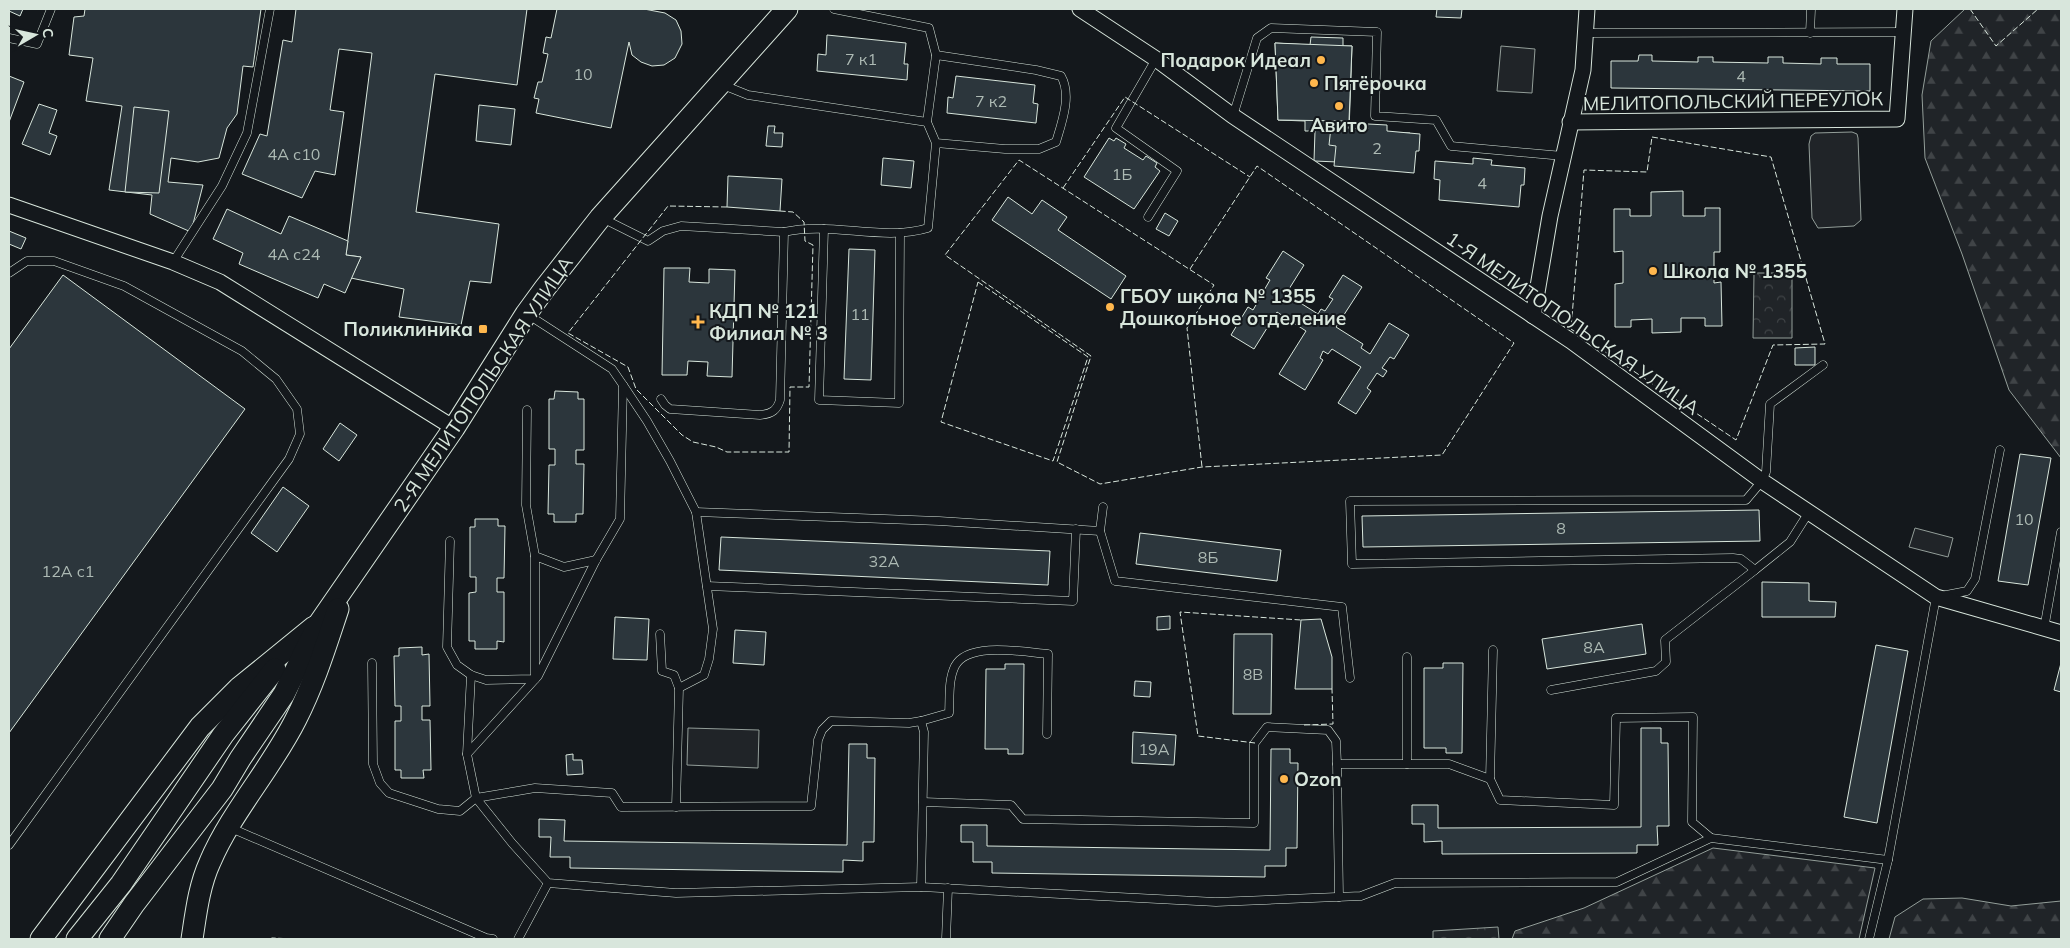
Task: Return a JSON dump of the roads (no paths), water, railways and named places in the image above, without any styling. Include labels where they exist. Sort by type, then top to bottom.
[{"type":"street","name":"2-Я МЕЛИТОПОЛЬСКАЯ УЛИЦА","points":[[110,939],[204,810],[222,789],[284,694],[310,630],[345,585],[454,428],[526,314],[600,218],[787,9]]},
{"type":"street","name":"1-Я МЕЛИТОПОЛЬСКАЯ УЛИЦА","points":[[1080,9],[1156,59],[1233,116],[1571,341],[1762,481],[1936,597],[2061,633]]},
{"type":"street","points":[[1533,316],[1550,216],[1583,70],[1588,9]]},
{"type":"street","points":[[1905,9],[1905,32]]},
{"type":"street","name":"МЕЛИТОПОЛЬСКИЙ ПЕРЕУЛОК","points":[[1570,122],[1897,119],[1905,32]]},
{"type":"street","points":[[9,205],[173,262],[220,282],[454,428]]},
{"type":"street","name":"2-Я МЕЛИТОПОЛЬСКАЯ УЛИЦА","points":[[192,939],[199,894],[209,862],[228,826],[296,719],[325,648],[345,585]]},
{"type":"street","points":[[41,939],[200,727],[239,688],[310,630]]},
{"type":"street","points":[[78,939],[121,884],[224,736],[310,630]]},
{"type":"lane","points":[[9,38],[36,44],[51,9]]},
{"type":"lane","points":[[173,262],[222,186],[247,134],[270,9]]},
{"type":"lane","points":[[600,218],[648,241],[662,231],[681,226],[784,232],[798,229],[824,229],[900,233],[911,233],[928,228],[936,143],[927,122],[936,55],[929,28],[834,9]]},
{"type":"lane","points":[[1810,33],[1811,9]]},
{"type":"lane","points":[[1233,116],[1257,38],[1271,28],[1377,32],[1375,116],[1436,120],[1451,146],[1563,156]]},
{"type":"lane","points":[[1586,33],[1905,32]]},
{"type":"lane","points":[[936,55],[1036,70],[1061,76],[1066,85],[1063,120],[1056,142],[1039,149],[1005,149],[936,143]]},
{"type":"lane","points":[[1148,217],[1177,172],[1116,128],[1156,59]]},
{"type":"lane","points":[[719,83],[748,95],[927,122]]},
{"type":"lane","points":[[824,229],[819,400],[899,404],[900,233]]},
{"type":"lane","points":[[661,399],[670,409],[766,414],[773,412],[778,407],[780,400],[784,232]]},
{"type":"lane","points":[[9,273],[27,261],[54,261],[124,286],[242,350],[276,379],[297,409],[300,434],[289,459],[9,845]]},
{"type":"lane","points":[[526,314],[612,369],[647,421],[696,512],[713,629],[709,659],[704,675],[679,688]]},
{"type":"lane","points":[[1755,570],[1741,559],[1733,558],[1352,564],[1350,501],[1746,500],[1762,481],[1766,472],[1770,404],[1823,365]]},
{"type":"lane","points":[[467,754],[535,679],[549,655],[596,560],[620,519],[623,385]]},
{"type":"lane","points":[[527,410],[526,505],[534,556],[535,679]]},
{"type":"lane","points":[[1869,939],[1888,860],[1936,597],[1967,591],[1975,579],[2000,450]]},
{"type":"lane","points":[[1103,507],[1100,531],[1115,581],[1342,608],[1350,678]]},
{"type":"lane","points":[[696,512],[826,516],[1100,531]]},
{"type":"lane","points":[[1550,690],[1656,671],[1666,662],[1665,640],[1790,542],[1809,512]]},
{"type":"lane","points":[[707,586],[1073,601],[1076,529]]},
{"type":"lane","points":[[2044,629],[2061,532]]},
{"type":"lane","points":[[450,541],[447,647],[457,665],[471,676],[486,680],[535,679]]},
{"type":"lane","points":[[534,556],[564,567],[596,560]]},
{"type":"lane","points":[[660,634],[662,671],[674,675],[679,688],[676,807]]},
{"type":"lane","points":[[372,663],[373,764],[380,783],[389,793],[438,809],[460,811],[476,798],[535,788],[612,793],[621,807],[811,806],[818,740],[822,730],[831,721],[909,723],[949,713],[951,677],[956,664],[968,655],[987,650],[1048,654],[1047,734]]},
{"type":"lane","points":[[1493,650],[1490,780],[1500,800],[1614,806],[1616,718],[1693,717],[1692,822],[1711,838]]},
{"type":"lane","points":[[1407,764],[1408,657]]},
{"type":"lane","points":[[471,676],[467,754],[476,798],[548,884],[676,893],[921,887],[1216,902],[1361,896],[1396,883],[1617,882],[1711,838],[1888,860]]},
{"type":"lane","points":[[921,721],[924,732],[921,887]]},
{"type":"lane","points":[[923,802],[1011,805],[1023,819],[1254,823],[1254,744],[1267,726],[1328,730],[1336,741],[1339,897]]},
{"type":"lane","points":[[1337,764],[1449,764],[1490,780]]},
{"type":"lane","points":[[228,826],[477,934],[493,939]]},
{"type":"lane","points":[[518,939],[548,884]]},
{"type":"lane","points":[[946,939],[948,888]]},
{"type":"place","name":"Подарок Идеал","points":[[1321,60]]},
{"type":"place","name":"Пятёрочка","points":[[1314,83]]},
{"type":"place","name":"Авито","points":[[1339,106]]},
{"type":"place","name":"Школа № 1355","points":[[1653,271]]},
{"type":"place","name":"ГБОУ школа № 1355 Дошкольное отделение","points":[[1110,307]]},
{"type":"place","name":"КДП № 121 Филиал № 3","points":[[698,322]]},
{"type":"place","name":"Поликлиника","points":[[483,329]]},
{"type":"place","name":"Ozon","points":[[1284,779]]}]
